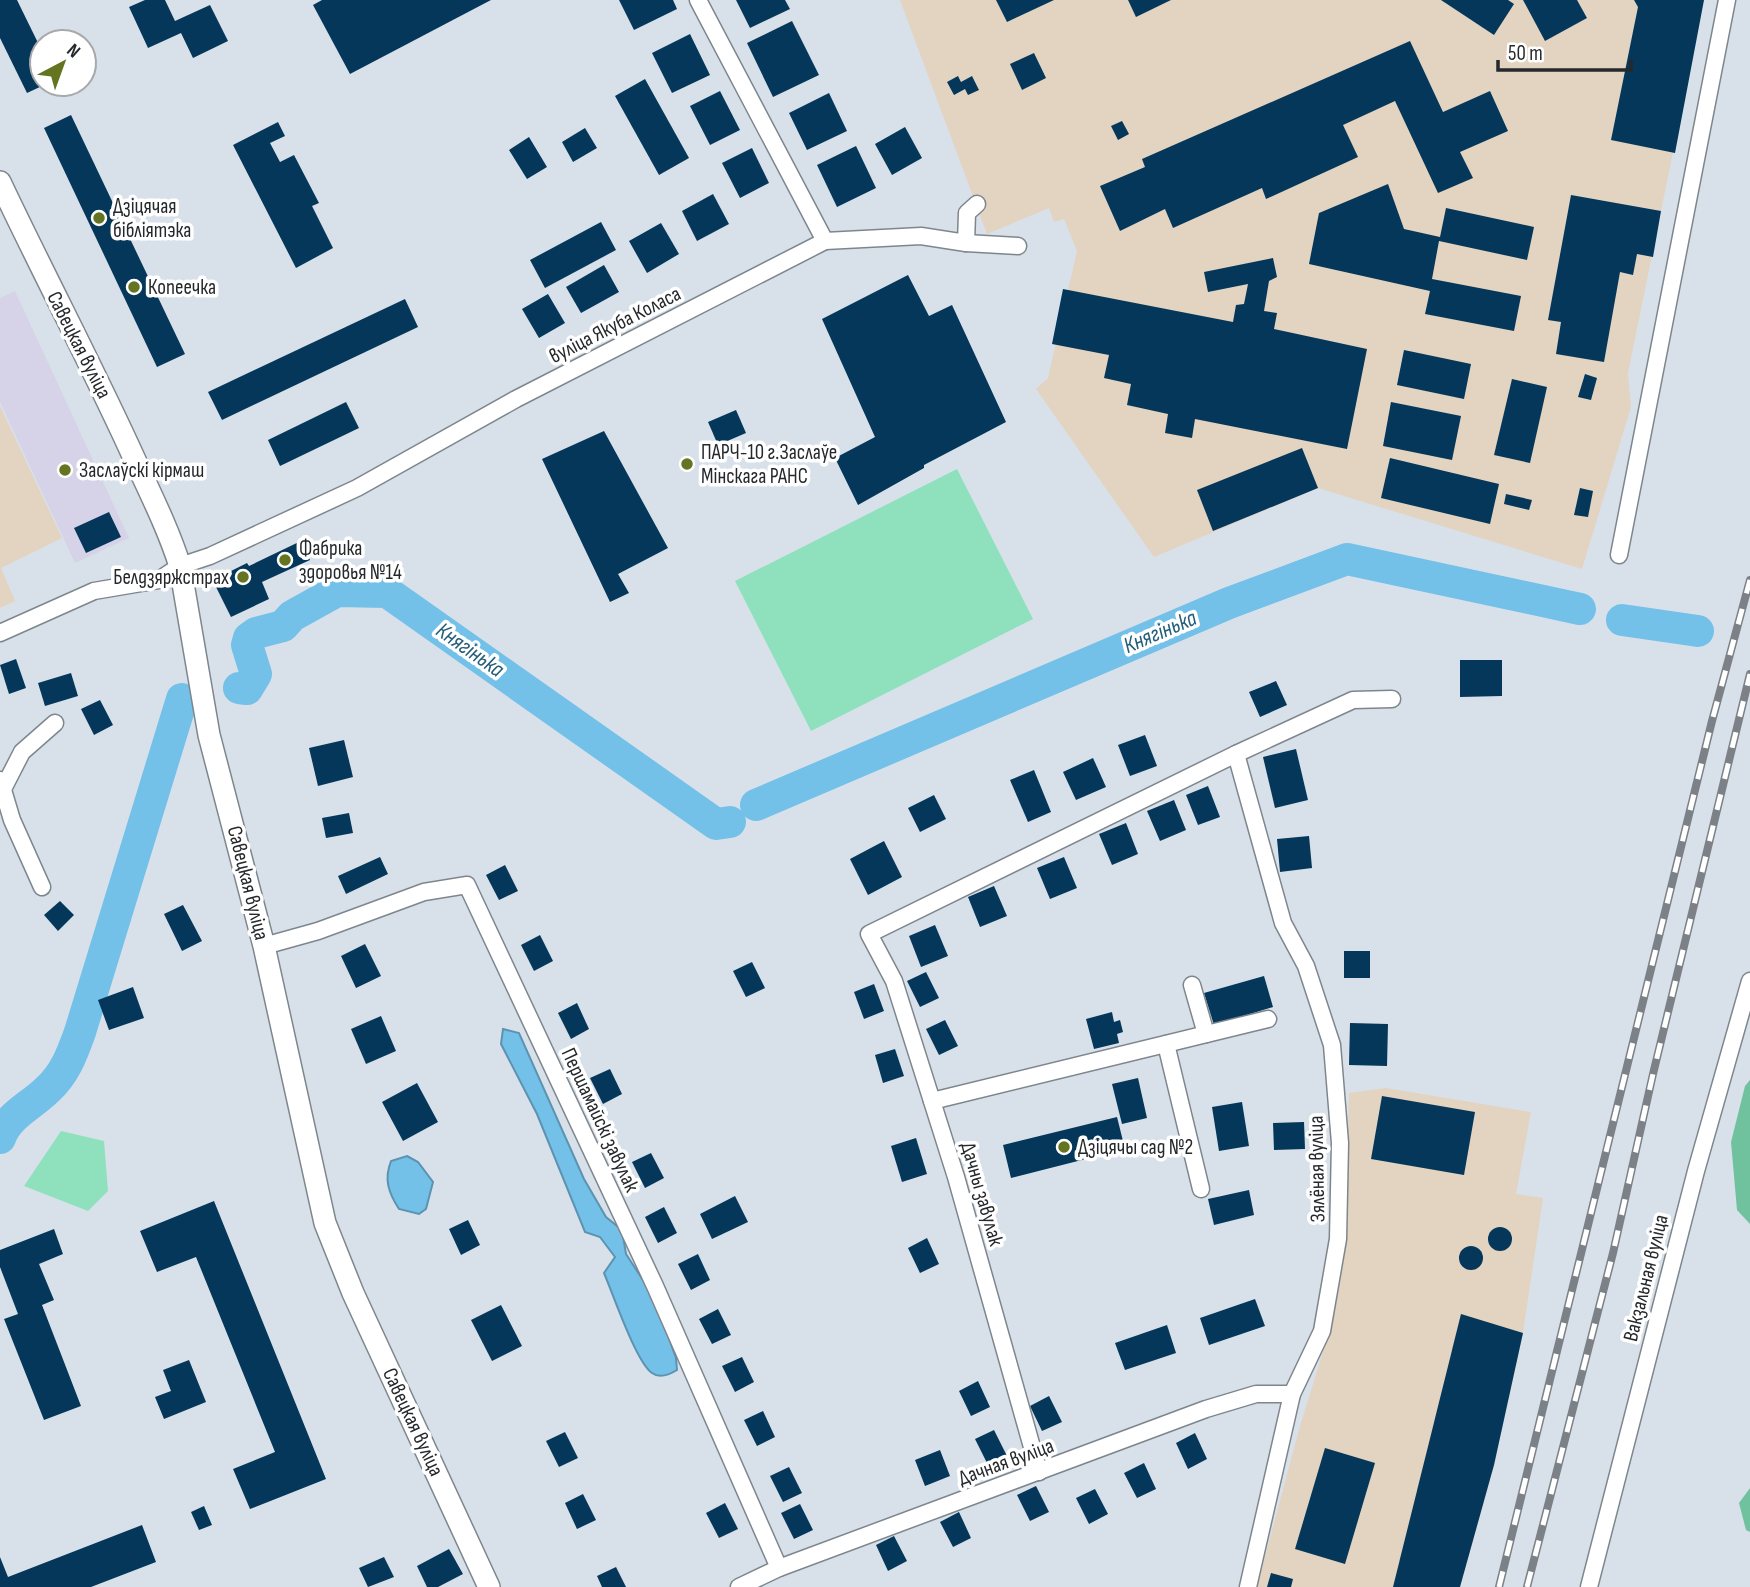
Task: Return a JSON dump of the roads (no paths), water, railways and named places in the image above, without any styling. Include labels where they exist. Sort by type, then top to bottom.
[{"type":"main road","name":"Савецкая вуліца","points":[[0,182],[37,262],[115,415],[167,530],[180,566],[209,735],[264,946],[325,1223],[353,1293],[489,1587]]},
{"type":"street","points":[[698,0],[825,241],[921,236],[966,243],[1018,246]]},
{"type":"street","points":[[1619,555],[1727,0]]},
{"type":"street","points":[[966,243],[967,212],[977,204]]},
{"type":"street","name":"вуліца Якуба Коласа","points":[[0,633],[94,591],[159,580],[180,566],[210,556],[357,488],[516,399],[825,241]]},
{"type":"street","points":[[1236,754],[1353,700],[1392,699]]},
{"type":"street","points":[[42,887],[12,820],[1,784],[22,752],[55,723]]},
{"type":"street","name":"Дачны завулак","points":[[1040,1472],[956,1177],[894,981],[869,934],[1236,754]]},
{"type":"street","name":"Зялёная вуліца","points":[[1236,754],[1283,923],[1306,966],[1332,1045],[1340,1143],[1338,1239],[1322,1331],[1292,1394],[1248,1587]]},
{"type":"street","name":"Першамайскі завулак","points":[[264,946],[318,931],[424,892],[467,885],[655,1286],[779,1568]]},
{"type":"street","name":"Вакзальная вуліца","points":[[1589,1587],[1696,1171],[1750,981]]},
{"type":"street","points":[[1192,985],[1206,1034]]},
{"type":"street","points":[[932,1101],[1268,1019]]},
{"type":"street","points":[[1166,1044],[1201,1189]]},
{"type":"street","name":"Дачная вуліца","points":[[739,1587],[779,1568],[1206,1409],[1256,1394],[1292,1394]]},
{"type":"water","points":[[503,1029],[519,1033],[584,1179],[606,1217],[622,1230],[626,1254],[654,1297],[676,1358],[677,1370],[671,1373],[661,1376],[652,1373],[632,1342],[604,1273],[615,1257],[600,1237],[585,1232],[537,1114],[501,1044]]},
{"type":"water","points":[[407,1156],[418,1162],[433,1182],[426,1209],[419,1214],[399,1209],[388,1185],[391,1161]]},
{"type":"waterway","name":"Княгінька","points":[[756,805],[1229,603],[1347,559],[1580,609]]},
{"type":"waterway","name":"Княгінька","points":[[239,688],[247,689],[256,674],[247,645],[249,638],[256,633],[283,626],[292,616],[337,591],[387,592],[716,824],[730,822]]},
{"type":"waterway","name":"Княгінька","points":[[1622,620],[1698,631]]},
{"type":"waterway","name":"Княгінька","points":[[0,1138],[8,1123],[53,1084],[74,1048],[182,699]]},
{"type":"railway","points":[[1499,1587],[1712,721],[1750,580]]},
{"type":"railway","points":[[1527,1587],[1613,1253],[1653,1074],[1750,674]]},
{"type":"place","name":"Дзіцячая бібліятэка","points":[[99,218]]},
{"type":"place","name":"Копеечка","points":[[134,287]]},
{"type":"place","name":"ПАРЧ-10 г.Заслаўе Мінскага РАНС","points":[[687,464]]},
{"type":"place","name":"Заслаўскі кірмаш","points":[[65,470]]},
{"type":"place","name":"Фабрика здоровья №14","points":[[285,560]]},
{"type":"place","name":"Белдзяржстрах","points":[[243,577]]},
{"type":"place","name":"Дзіцячы сад №2","points":[[1064,1147]]}]
